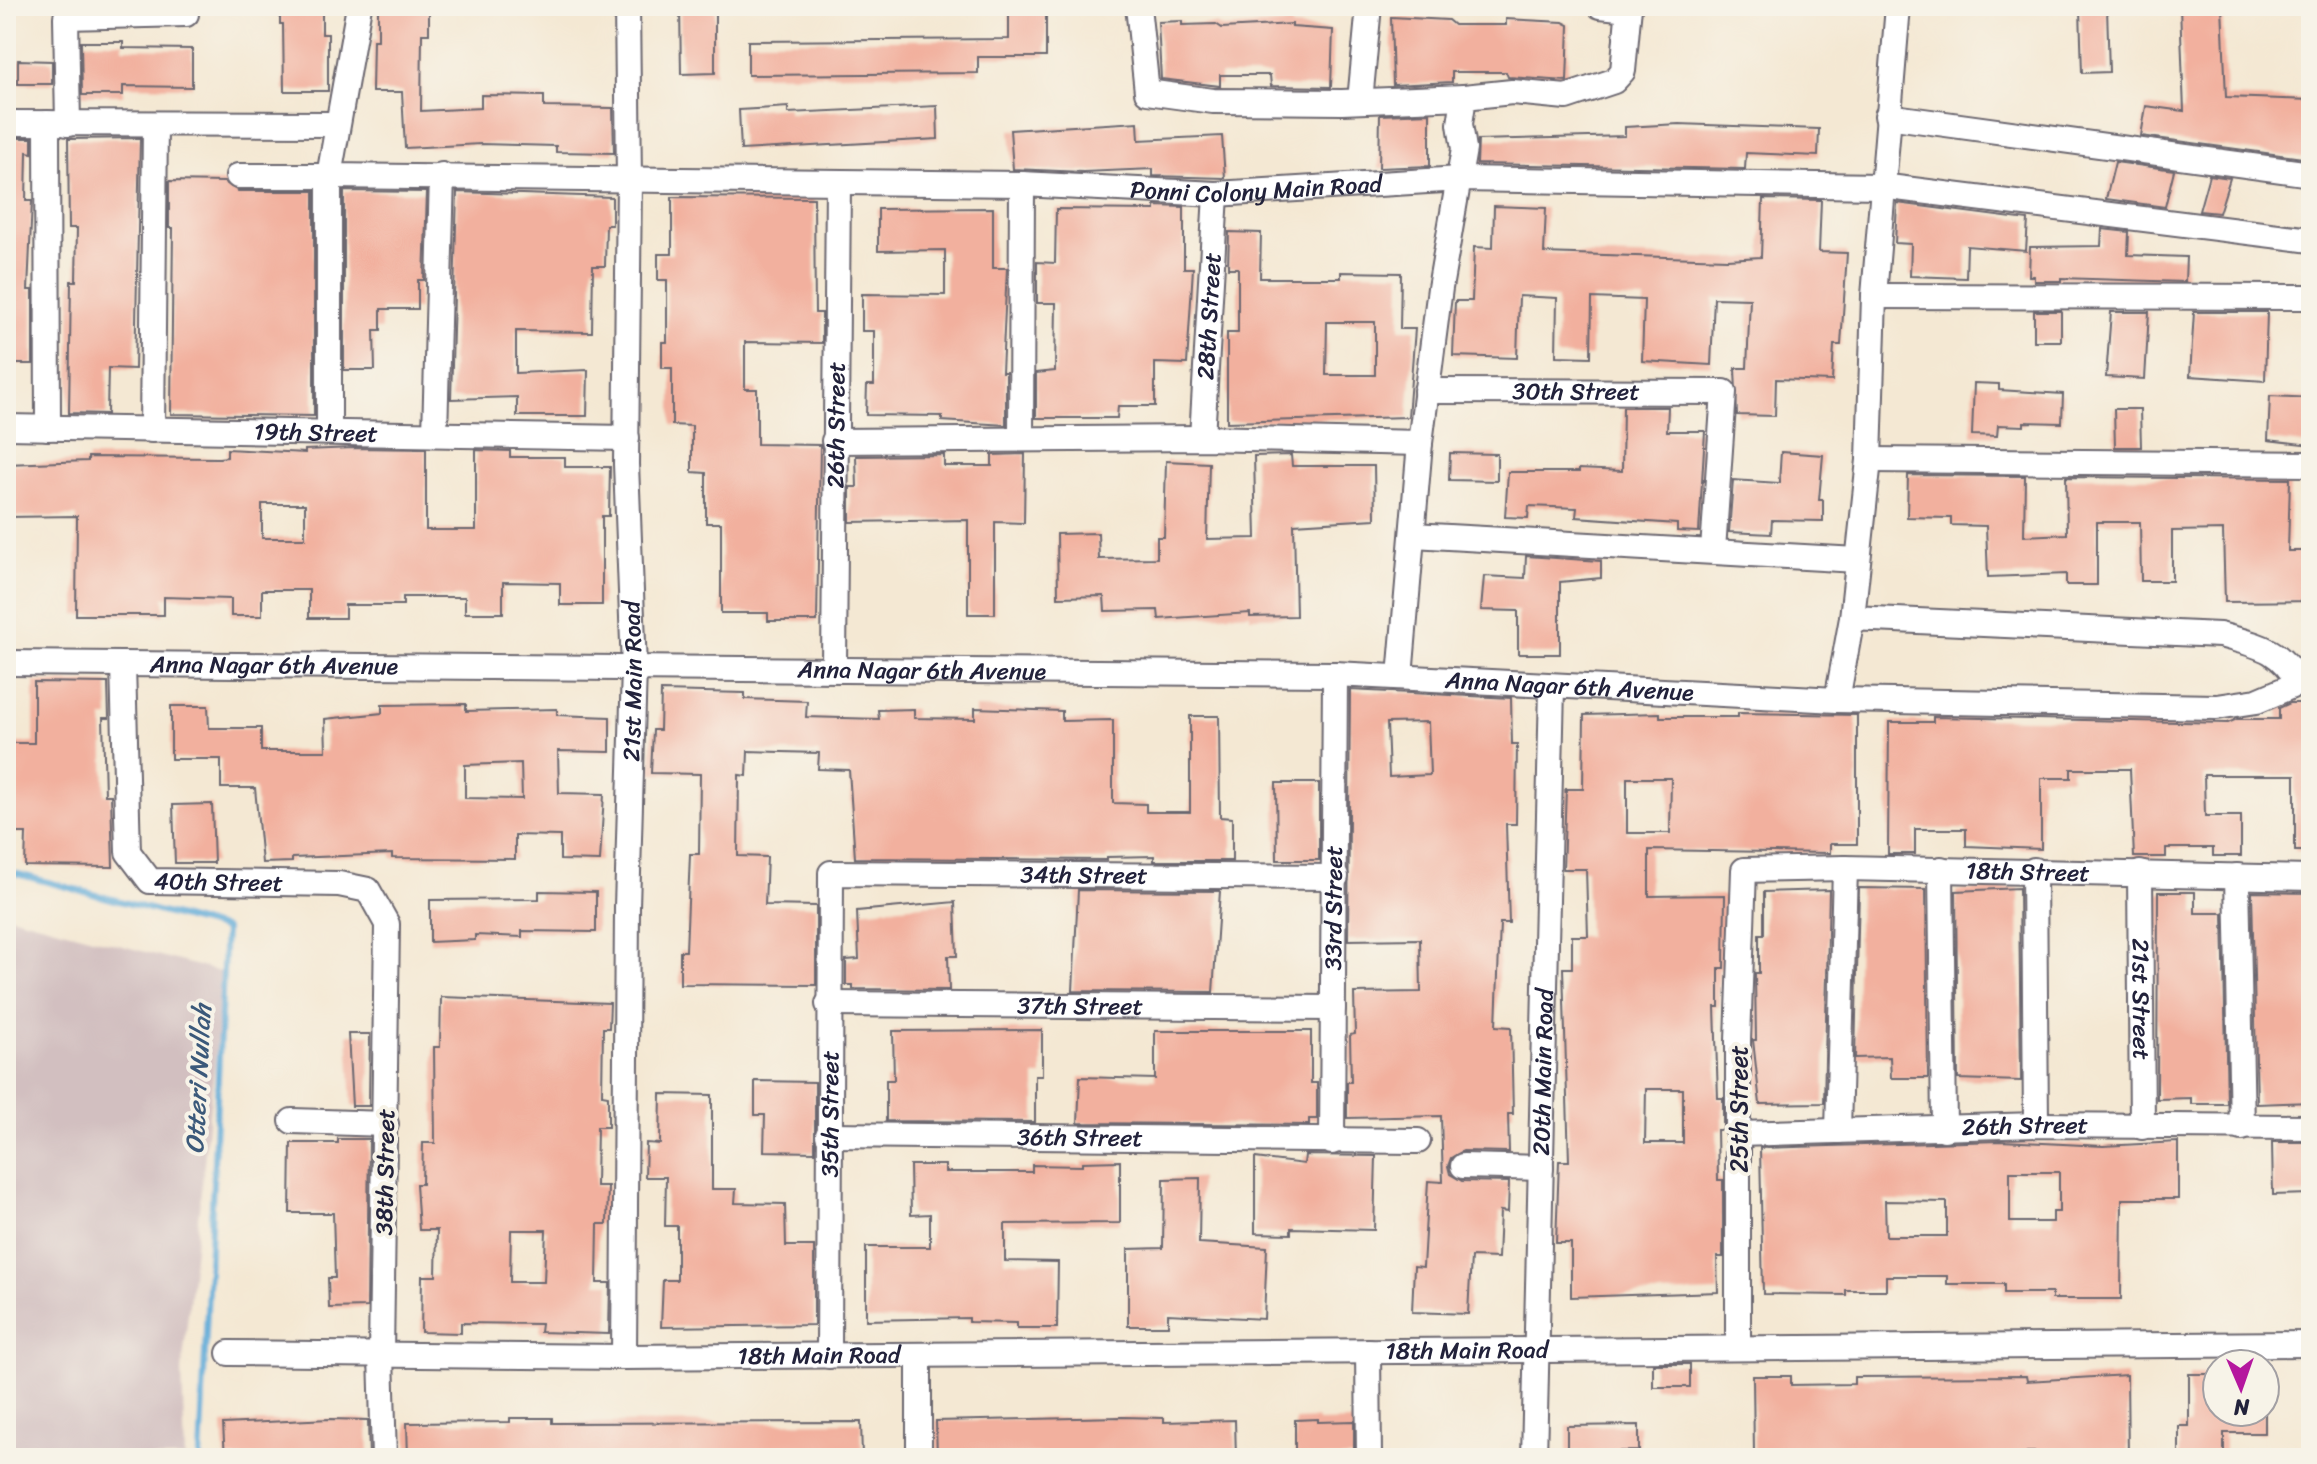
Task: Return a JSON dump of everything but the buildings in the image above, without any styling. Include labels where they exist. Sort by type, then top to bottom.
[{"type":"street","points":[[329,432],[329,176],[359,6]]},
{"type":"street","name":"21st Main Road","points":[[624,1357],[627,907],[634,668],[627,438],[627,6]]},
{"type":"street","points":[[1138,6],[1147,92],[1213,101],[1360,101],[1512,92],[1566,97],[1614,81],[1623,71],[1629,7],[1600,6]]},
{"type":"street","points":[[1360,101],[1369,6]]},
{"type":"street","points":[[1837,700],[1852,618],[1869,460],[1881,186],[1898,6]]},
{"type":"street","points":[[48,428],[57,124],[66,17],[186,14]]},
{"type":"street","points":[[1400,677],[1420,443],[1464,149],[1460,124],[1464,97]]},
{"type":"street","points":[[1887,116],[2311,174]]},
{"type":"street","points":[[6,123],[336,124]]},
{"type":"street","points":[[152,430],[155,124]]},
{"type":"street","points":[[435,434],[442,175]]},
{"type":"street","name":"Ponni Colony Main Road","points":[[238,176],[442,175],[1022,184],[1216,194],[1460,179],[1881,186],[2311,240]]},
{"type":"street","name":"26th Street","points":[[834,667],[838,182]]},
{"type":"street","points":[[1021,439],[1022,184]]},
{"type":"street","name":"28th Street","points":[[1202,438],[1216,194]]},
{"type":"street","points":[[1874,296],[2311,297]]},
{"type":"street","name":"30th Street","points":[[1426,391],[1724,392],[1713,550]]},
{"type":"street","name":"19th Street","points":[[6,427],[627,438]]},
{"type":"street","points":[[834,441],[1202,438],[1420,443]]},
{"type":"street","points":[[1869,460],[2311,464]]},
{"type":"street","points":[[1413,535],[1857,560]]},
{"type":"street","name":"Anna Nagar 6th Avenue","points":[[6,663],[834,667],[1335,674],[1837,700],[2217,707],[2257,701],[2305,682],[2271,650],[2220,635],[1852,618]]},
{"type":"street","name":"40th Street","points":[[123,665],[128,852],[150,881],[339,884],[368,890]]},
{"type":"street","name":"33rd Street","points":[[1332,1142],[1335,674]]},
{"type":"street","name":"20th Main Road","points":[[1534,1458],[1552,687]]},
{"type":"street","points":[[1838,1131],[1845,868]]},
{"type":"street","points":[[1941,869],[1944,1129]]},
{"type":"street","name":"18th Street","points":[[1744,870],[2034,870],[2311,878]]},
{"type":"street","name":"25th Street","points":[[1738,1348],[1744,870]]},
{"type":"street","points":[[2034,870],[2036,1125]]},
{"type":"street","name":"34th Street","points":[[831,873],[1336,877]]},
{"type":"street","name":"35th Street","points":[[829,1356],[828,1004],[831,873]]},
{"type":"street","name":"21st Street","points":[[2140,873],[2142,1127]]},
{"type":"street","points":[[2237,876],[2242,1128]]},
{"type":"street","name":"38th Street","points":[[368,890],[387,924],[381,1355],[384,1458]]},
{"type":"street","name":"37th Street","points":[[828,1004],[1333,1008]]},
{"type":"street","points":[[292,1121],[386,1124]]},
{"type":"street","name":"26th Street","points":[[1739,1134],[2036,1125],[2311,1127]]},
{"type":"street","name":"36th Street","points":[[828,1135],[1418,1141]]},
{"type":"street","points":[[1463,1166],[1541,1168]]},
{"type":"street","name":"18th Main Road","points":[[229,1353],[624,1357],[2311,1344]]},
{"type":"street","points":[[1368,1351],[1369,1458]]},
{"type":"street","points":[[919,1355],[919,1458]]},
{"type":"shaded area","points":[[6,915],[224,973],[182,1370],[185,1458],[6,1458]]},
{"type":"waterway","name":"Otteri Nullah","points":[[6,871],[225,929],[200,1458]]}]
